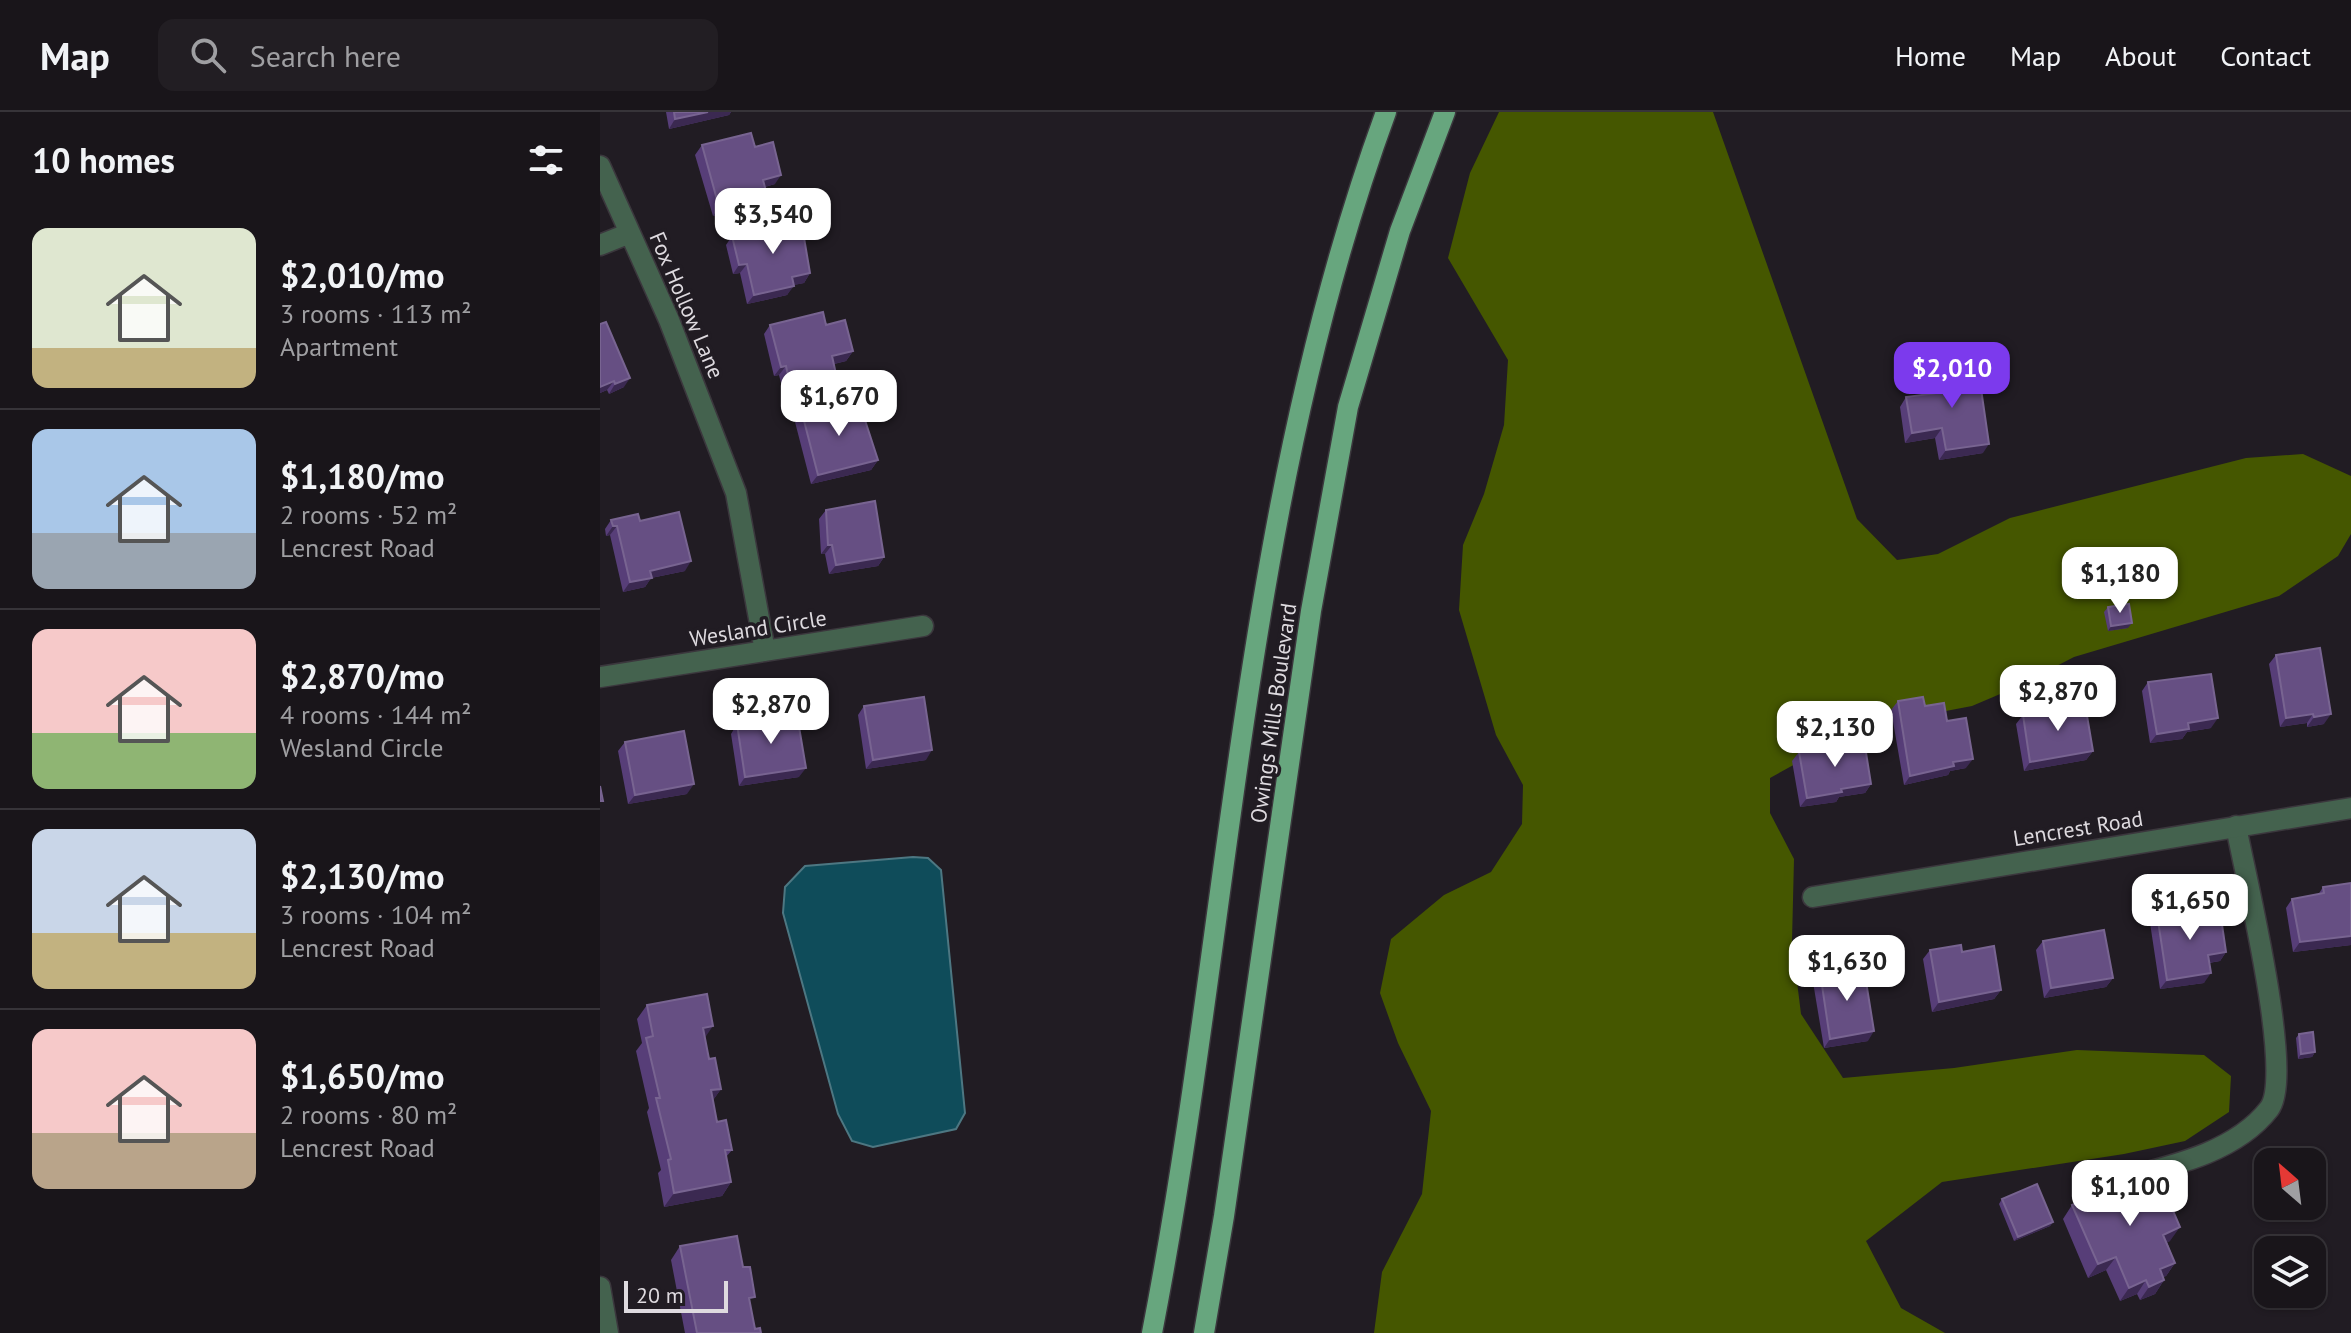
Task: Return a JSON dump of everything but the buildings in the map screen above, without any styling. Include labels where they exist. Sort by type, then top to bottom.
[{"type":"main road","name":"Owings Mills Boulevard","points":[[1152,1333],[1188,1110],[1267,565],[1286,467],[1350,211],[1386,112]]},
{"type":"main road","name":"Owings Mills Boulevard","points":[[1204,1333],[1226,1201],[1311,611],[1348,407],[1400,231],[1445,112]]},
{"type":"street","name":"Fox Hollow Lane","points":[[600,166],[669,320],[736,493],[765,651]]},
{"type":"street","points":[[600,245],[630,233]]},
{"type":"street","name":"Wesland Circle","points":[[600,677],[923,626]]},
{"type":"street","name":"Lencrest Road","points":[[1813,897],[2351,808]]},
{"type":"street","points":[[2098,1185],[2204,1154],[2256,1123],[2272,1106],[2278,1083],[2277,1044],[2236,826]]},
{"type":"street","points":[[600,1287],[608,1333]]},
{"type":"green space","points":[[1499,112],[1713,112],[1857,519],[1897,560],[1938,554],[2010,518],[2246,458],[2303,454],[2351,476],[2351,534],[2338,556],[2279,596],[2074,657],[1972,706],[1862,727],[1770,778],[1770,813],[1794,859],[1792,941],[1801,1014],[1843,1078],[1954,1068],[2077,1050],[2204,1055],[2231,1076],[2229,1112],[2185,1141],[2124,1154],[1942,1182],[1866,1241],[1901,1308],[1945,1333],[1374,1333],[1382,1272],[1422,1194],[1431,1111],[1398,1043],[1380,993],[1391,939],[1444,895],[1491,872],[1522,824],[1523,785],[1496,735],[1459,610],[1463,545],[1484,494],[1504,425],[1508,360],[1448,258],[1470,173]]},
{"type":"water","points":[[928,858],[941,870],[965,1113],[956,1129],[873,1147],[852,1141],[838,1114],[783,913],[785,887],[805,866]]}]
